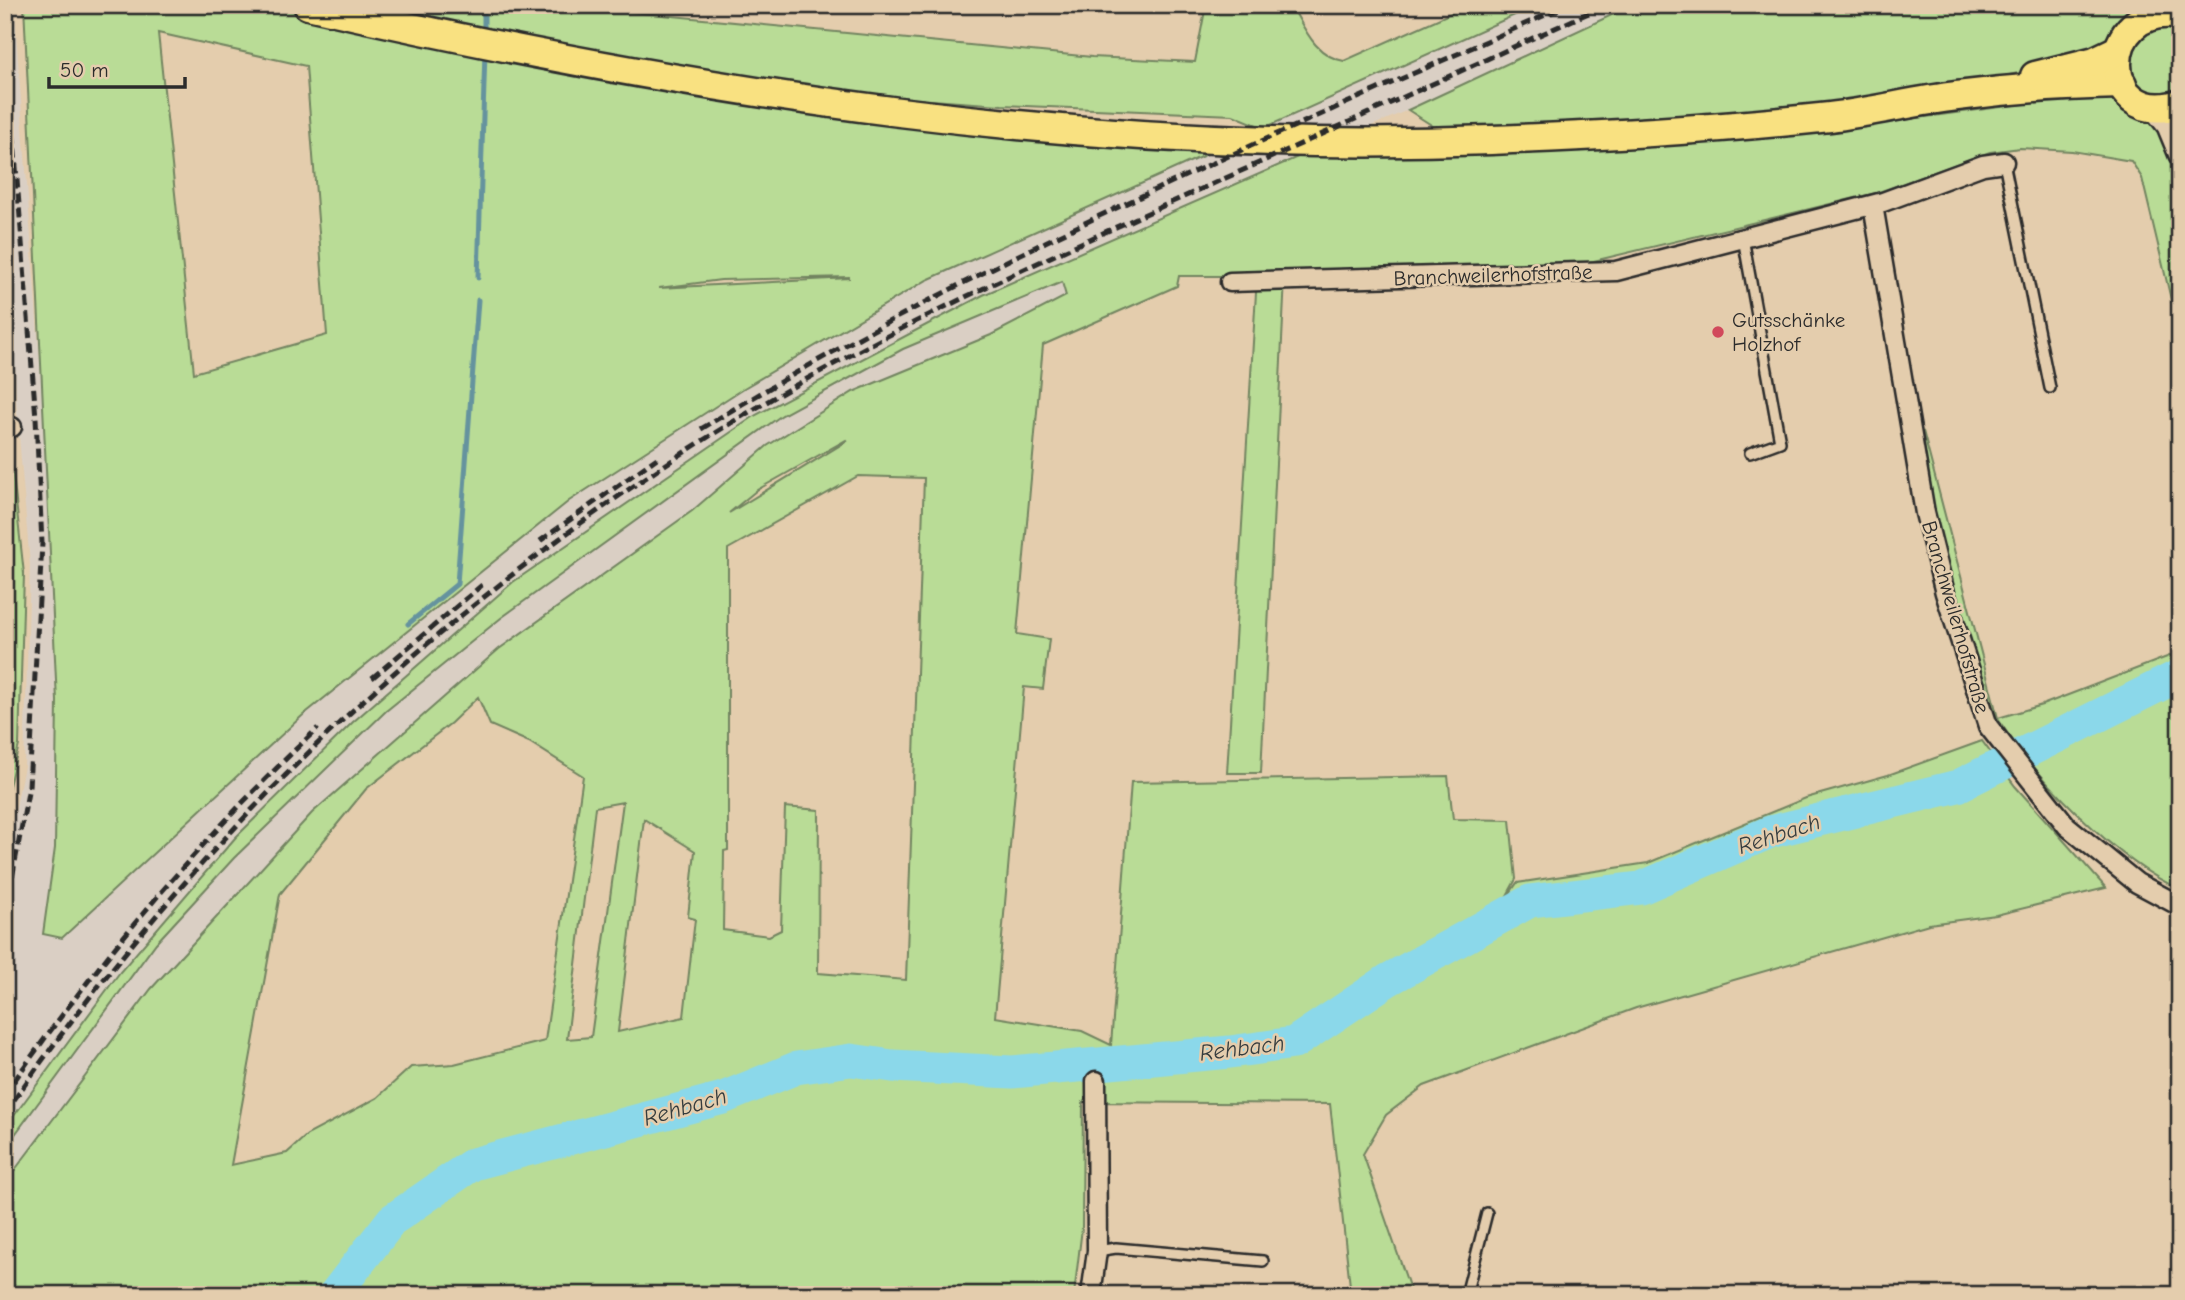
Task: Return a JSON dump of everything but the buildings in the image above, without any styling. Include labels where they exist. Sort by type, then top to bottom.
[{"type":"main road","points":[[308,5],[504,48],[694,84],[834,105],[1074,131],[1192,138],[1434,141],[1665,132],[1837,116],[1958,96],[2095,61],[2116,51]]},
{"type":"main road","points":[[2166,105],[2139,101],[2122,84],[2116,71],[2116,51],[2124,31],[2139,13],[2180,14]]},
{"type":"main road","points":[[1958,96],[2122,84]]},
{"type":"street","points":[[2171,5],[2180,14]]},
{"type":"street","points":[[2166,105],[2168,126],[2180,155]]},
{"type":"street","name":"Branchweilerhofstraße","points":[[1230,282],[1616,271],[1872,205],[1983,165],[2004,162]]},
{"type":"street","name":"Branchweilerhofstraße","points":[[1872,205],[1925,513],[1945,593],[1988,726],[2027,779],[2077,834],[2137,883],[2180,906]]},
{"type":"street","points":[[1091,1295],[1097,1251],[1096,1081]]},
{"type":"lane","points":[[2004,162],[2050,388]]},
{"type":"lane","points":[[1743,238],[1780,442],[1751,453]]},
{"type":"lane","points":[[1466,1295],[1488,1213]]},
{"type":"lane","points":[[1097,1251],[1115,1248],[1263,1261]]},
{"type":"shaded area","points":[[5,5],[14,5],[44,417],[57,701],[55,848],[43,933],[61,938],[302,716],[569,501],[744,388],[927,280],[1537,5],[1633,5],[1408,110],[1193,204],[1093,262],[1078,299],[853,392],[767,446],[692,511],[499,649],[312,813],[151,989],[5,1183],[5,862],[24,766],[30,565],[16,401],[5,163]]},
{"type":"green space","points":[[24,5],[268,5],[450,48],[1214,151],[927,280],[744,388],[569,501],[302,716],[62,938],[43,934],[55,848],[57,701]],"holes":[[[158,33],[306,66],[327,335],[194,373]],[[849,278],[659,288],[721,280]]]},
{"type":"green space","points":[[374,5],[560,5],[1092,57],[1195,62],[1206,5],[1291,5],[1318,47],[1325,54],[1344,61],[1469,5],[1537,5],[1264,128],[1233,115],[1002,105],[846,94],[496,32]]},
{"type":"green space","points":[[1633,5],[2134,5],[2105,44],[2068,62],[1913,96],[1649,121],[1461,130],[1433,126],[1408,110]]},
{"type":"green space","points":[[2172,26],[2180,30],[2180,92],[2167,94],[2148,91],[2135,81],[2130,49],[2151,28]]},
{"type":"green space","points":[[2099,94],[2132,106],[2152,121],[2167,139],[2176,169],[2181,241],[2180,337],[2142,178],[2131,161],[2072,151],[2020,148],[1990,152],[1876,193],[1577,265],[1285,278],[1261,773],[1227,773],[1257,276],[1179,276],[1177,286],[1043,345],[1017,634],[1049,639],[1043,689],[1024,687],[995,1017],[1082,1031],[1111,1045],[1131,782],[1448,776],[1453,819],[1510,820],[1516,879],[1503,903],[1517,883],[1648,863],[1806,798],[1888,775],[1982,741],[2015,786],[2106,888],[1996,915],[1929,924],[1636,1008],[1424,1086],[1386,1115],[1363,1154],[1412,1295],[1351,1295],[1330,1104],[1083,1102],[1082,1228],[1074,1295],[5,1295],[5,1183],[151,989],[312,813],[499,649],[692,511],[767,446],[853,392],[991,335],[1066,296],[1062,282],[903,349],[782,415],[501,618],[386,711],[234,858],[156,943],[5,1148],[5,1128],[120,972],[235,838],[353,722],[513,582],[756,415],[983,295],[1316,149],[1368,157],[1615,149],[1842,128]],"holes":[[[846,440],[847,441],[729,513],[757,490]],[[858,476],[924,478],[906,980],[818,973],[819,810],[785,807],[781,930],[769,936],[723,930],[724,851],[728,850],[728,549]],[[478,697],[490,725],[529,742],[583,776],[545,1041],[454,1064],[411,1067],[377,1098],[307,1135],[287,1153],[231,1165],[280,894],[366,789],[451,723]],[[623,802],[591,1037],[567,1039],[595,807]],[[644,819],[695,851],[688,917],[695,919],[684,1017],[618,1032]]]},
{"type":"green space","points":[[1923,431],[1998,718],[2042,705],[2180,652],[2180,889],[2131,860],[2079,815],[2033,765],[1998,719],[1978,725],[1932,584]]},
{"type":"green space","points":[[10,447],[24,574],[19,745],[5,802],[5,448]]},
{"type":"waterway","points":[[484,5],[484,34]]},
{"type":"waterway","points":[[478,278],[485,51]]},
{"type":"waterway","points":[[408,624],[457,584],[478,300]]},
{"type":"waterway","name":"Rehbach","points":[[334,1295],[392,1220],[473,1164],[723,1098],[796,1068],[851,1060],[892,1066],[1012,1072],[1230,1052],[1294,1043],[1388,980],[1530,901],[1641,888],[1770,832],[1958,786],[2180,675]]},
{"type":"railway","points":[[701,429],[805,368],[1019,255],[1237,152],[1568,5]]},
{"type":"railway","points":[[5,1113],[74,1017],[148,925],[226,837],[309,752],[395,672],[485,596],[579,524],[740,417],[937,311],[1606,5]]},
{"type":"railway","points":[[5,29],[36,418],[42,543],[29,787],[5,916]]},
{"type":"railway","points":[[540,541],[657,458]]},
{"type":"railway","points":[[372,678],[482,585]]},
{"type":"railway","points":[[5,1094],[76,997],[152,903],[233,813],[318,728]]},
{"type":"place","name":"Gutsschänke Holzhof","points":[[1718,332]]}]
